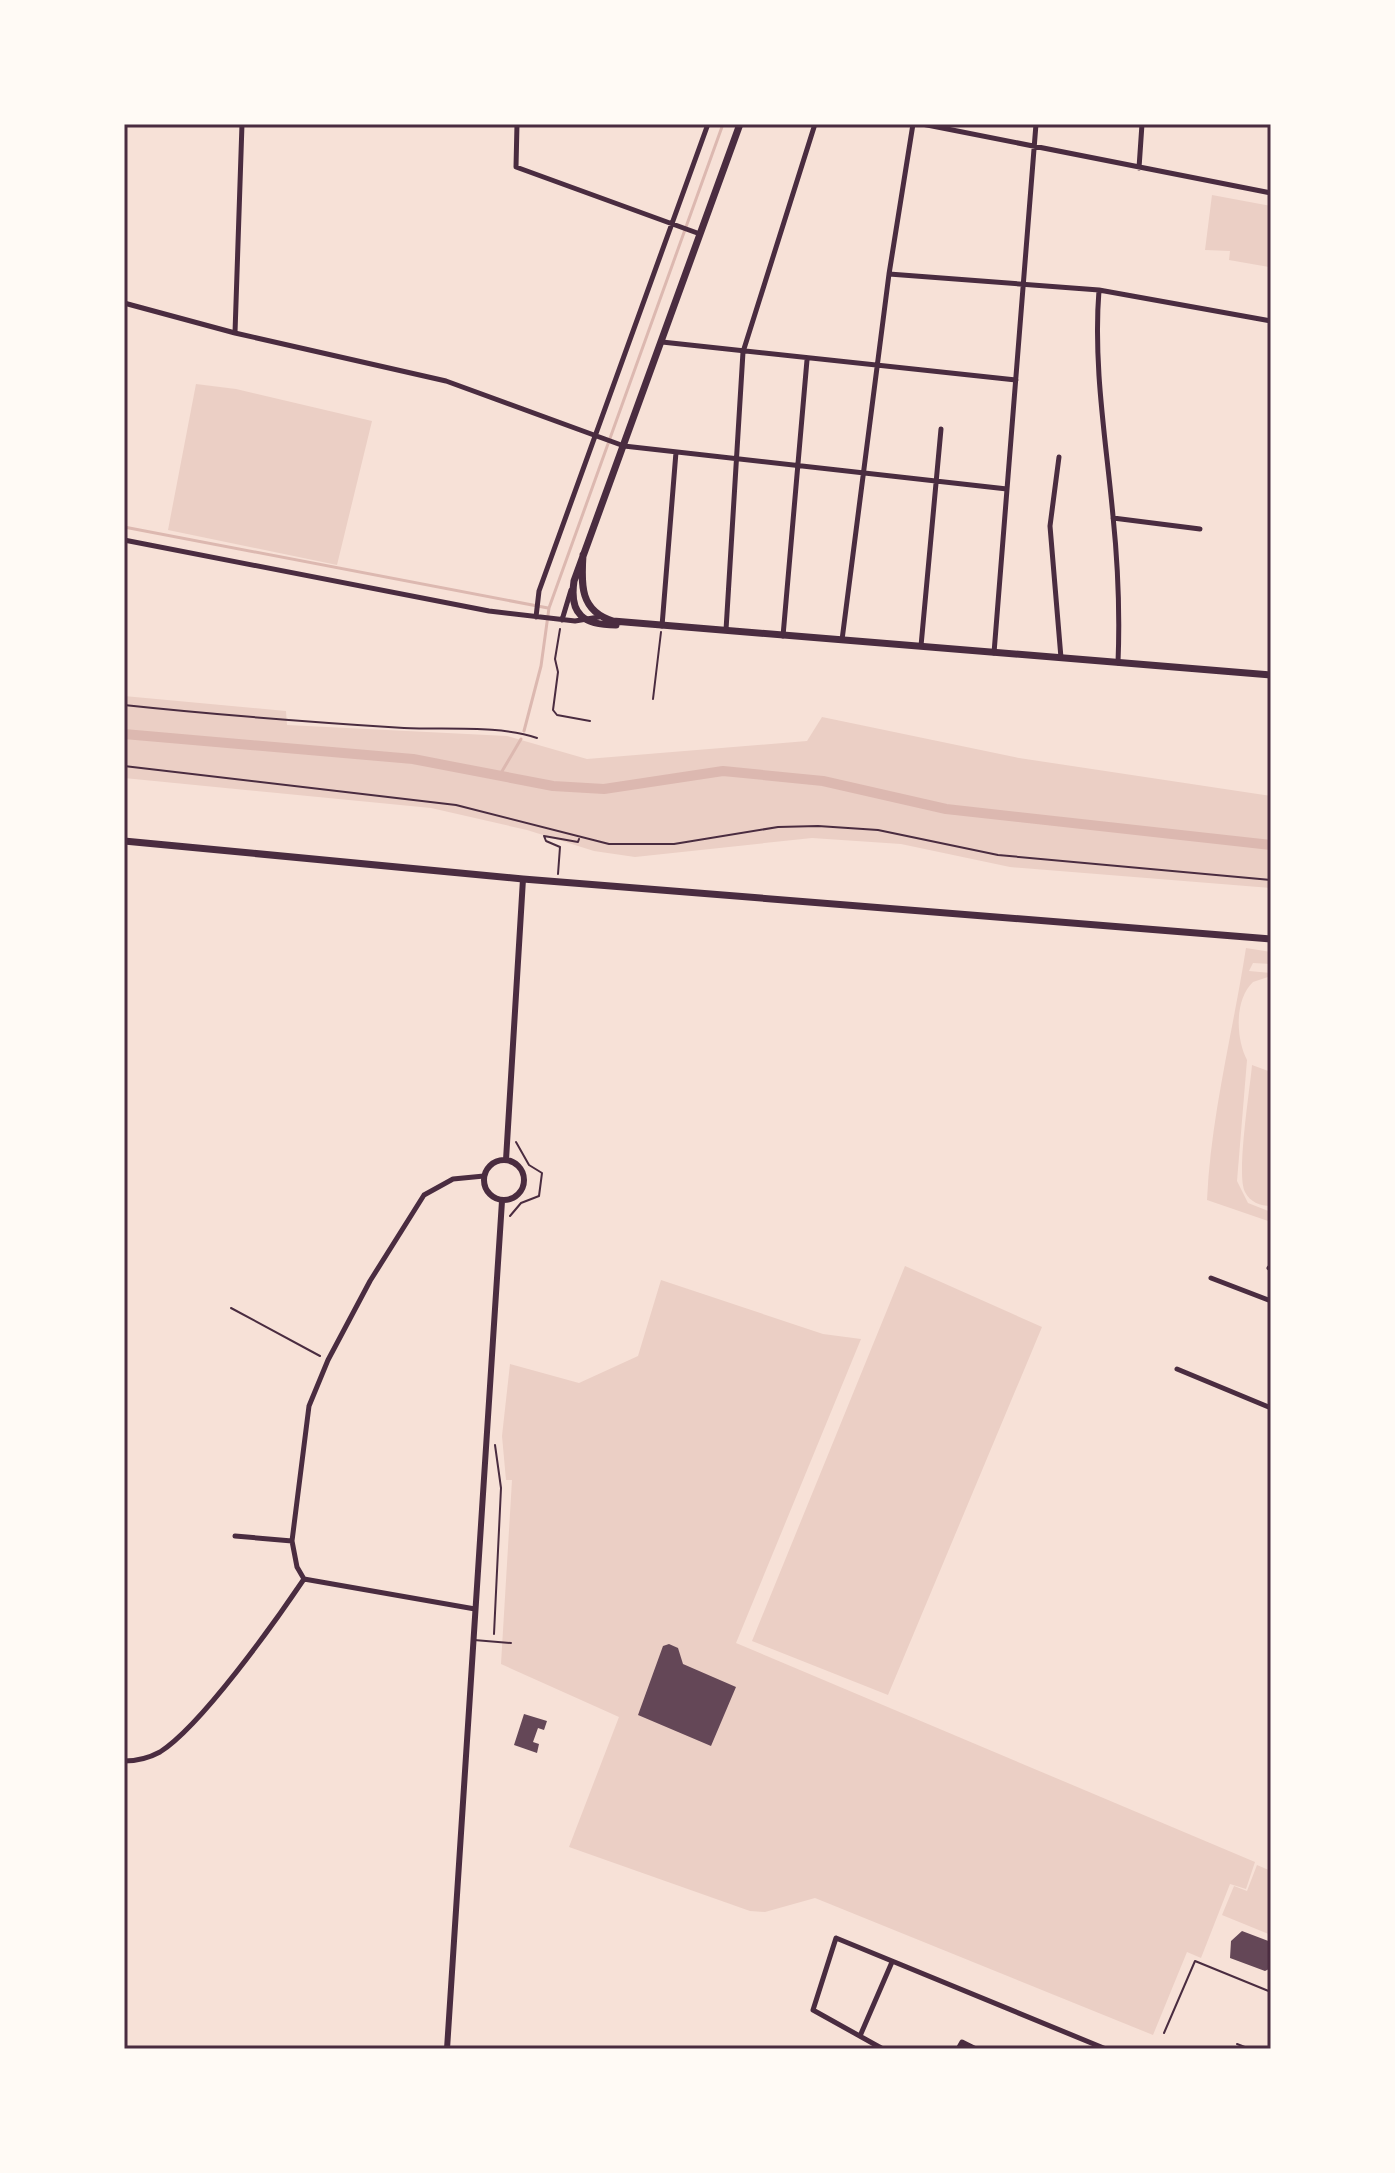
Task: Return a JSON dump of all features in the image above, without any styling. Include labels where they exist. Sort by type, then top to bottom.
[{"type":"main road","points":[[740,124],[574,581],[573,607],[582,619],[599,625],[726,631],[1271,675]]},
{"type":"main road","points":[[583,555],[585,599],[591,611],[599,617],[634,625]]},
{"type":"main road","points":[[124,841],[523,879],[1271,939]]},
{"type":"street","points":[[235,333],[242,124]]},
{"type":"street","points":[[517,124],[516,167],[698,233]]},
{"type":"street","points":[[538,616],[538,599],[708,124]]},
{"type":"street","points":[[726,631],[739,461],[743,352],[815,124]]},
{"type":"street","points":[[842,640],[889,274],[913,124]]},
{"type":"street","points":[[922,124],[1271,193]]},
{"type":"street","points":[[994,653],[1036,124]]},
{"type":"street","points":[[1139,168],[1142,124]]},
{"type":"street","points":[[889,274],[1099,290],[1271,321]]},
{"type":"street","points":[[1099,290],[1098,372],[1120,610],[1118,663]]},
{"type":"street","points":[[124,303],[235,333],[446,381],[621,445],[863,476],[1007,489]]},
{"type":"street","points":[[662,342],[878,368],[1016,380]]},
{"type":"street","points":[[783,636],[807,360]]},
{"type":"street","points":[[920,647],[941,429]]},
{"type":"street","points":[[662,627],[676,452]]},
{"type":"street","points":[[1059,457],[1050,526],[1061,658]]},
{"type":"street","points":[[1113,518],[1200,529]]},
{"type":"street","points":[[124,540],[337,583],[553,619],[599,617]]},
{"type":"street","points":[[562,620],[574,581]]},
{"type":"street","points":[[582,619],[585,599]]},
{"type":"street","points":[[506,1160],[523,879]]},
{"type":"street","points":[[506,1160],[518,1165],[524,1181],[519,1194],[502,1201],[488,1194],[484,1176],[494,1162],[506,1160]]},
{"type":"street","points":[[475,1609],[304,1579],[297,1567],[292,1541],[309,1406],[328,1360],[370,1281],[424,1195],[453,1179],[484,1176]]},
{"type":"street","points":[[447,2049],[502,1201]]},
{"type":"street","points":[[1211,1278],[1271,1301]]},
{"type":"street","points":[[1177,1369],[1271,1408]]},
{"type":"street","points":[[235,1536],[292,1541]]},
{"type":"street","points":[[124,1761],[159,1753],[178,1738],[213,1700],[304,1579]]},
{"type":"street","points":[[883,2049],[813,2010],[836,1938],[1106,2049]]},
{"type":"street","points":[[860,2036],[892,1962]]},
{"type":"street","points":[[958,2049],[962,2042],[976,2049]]},
{"type":"lane","points":[[473,1640],[511,1643]]},
{"type":"lane","points":[[1164,2033],[1195,1961],[1271,1992]]},
{"type":"path","points":[[562,620],[555,659],[558,672],[553,710],[557,715],[590,721]]},
{"type":"path","points":[[653,699],[662,627]]},
{"type":"path","points":[[124,705],[476,732],[503,729],[537,738]]},
{"type":"path","points":[[124,766],[456,805],[580,838],[648,846],[704,841],[778,827],[848,828],[912,836],[998,855],[1271,880]]},
{"type":"path","points":[[563,875],[558,875],[560,847],[546,841],[544,836],[578,842],[580,838]]},
{"type":"path","points":[[506,1222],[521,1203],[539,1196],[542,1173],[523,1158],[514,1129]]},
{"type":"path","points":[[231,1308],[328,1360]]},
{"type":"path","points":[[493,1436],[501,1488],[493,1642]]},
{"type":"path","points":[[1237,2044],[1250,2049]]},
{"type":"shaded area","points":[[1212,195],[1271,206],[1269,267],[1229,260],[1230,251],[1205,250]]},
{"type":"shaded area","points":[[196,384],[236,389],[372,421],[337,565],[168,530]]},
{"type":"shaded area","points":[[124,696],[286,711],[287,725],[507,736],[587,759],[807,741],[822,717],[1019,758],[1271,796],[1271,888],[1010,867],[901,844],[812,838],[635,857],[594,851],[527,830],[431,808],[124,778]]},
{"type":"shaded area","points":[[1246,948],[1271,952],[1271,964],[1253,963],[1249,971],[1271,973],[1271,976],[1253,982],[1242,999],[1240,1009],[1239,1031],[1247,1060],[1237,1181],[1248,1203],[1271,1212],[1271,1222],[1207,1200],[1218,1105]]},
{"type":"shaded area","points":[[1252,1065],[1271,1072],[1271,1206],[1253,1201],[1245,1192],[1243,1183],[1243,1151]]},
{"type":"shaded area","points":[[905,1266],[1042,1327],[888,1695],[752,1641]]},
{"type":"shaded area","points":[[661,1280],[823,1334],[861,1339],[736,1643],[1255,1862],[1246,1889],[1230,1884],[1201,1958],[1187,1952],[1153,2035],[815,1898],[765,1912],[750,1911],[569,1847],[619,1717],[501,1664],[512,1480],[506,1480],[502,1436],[510,1364],[579,1383],[638,1356]]},
{"type":"shaded area","points":[[1257,1865],[1271,1871],[1271,1935],[1222,1915],[1234,1886],[1247,1891]]},
{"type":"building","points":[[669,1644],[678,1648],[683,1664],[736,1687],[711,1746],[638,1715],[663,1646]]},
{"type":"building","points":[[524,1714],[547,1721],[544,1730],[538,1728],[533,1742],[539,1744],[537,1753],[514,1745]]},
{"type":"building","points":[[1242,1931],[1271,1942],[1271,1968],[1265,1971],[1230,1958],[1231,1941]]},
{"type":"waterway","points":[[524,731],[541,666],[549,608],[723,124]]},
{"type":"waterway","points":[[124,527],[548,608]]},
{"type":"waterway","points":[[124,734],[413,759],[553,786],[604,789],[723,771],[823,781],[946,809],[1271,845]]},
{"type":"waterway","points":[[501,773],[521,739]]}]
